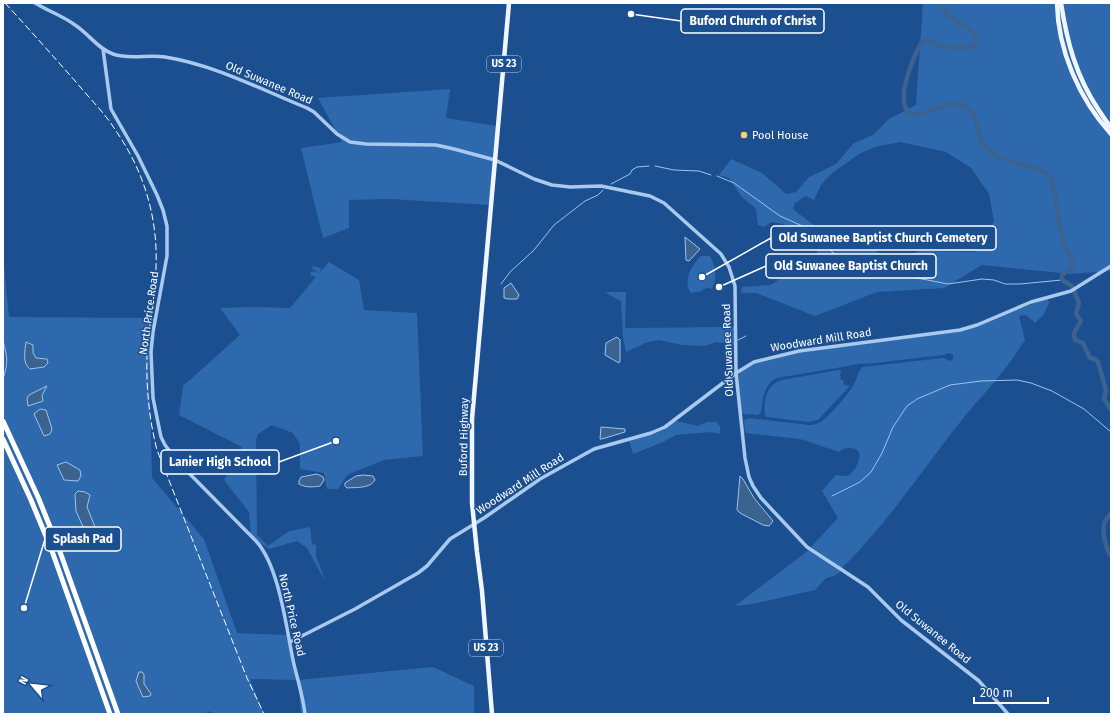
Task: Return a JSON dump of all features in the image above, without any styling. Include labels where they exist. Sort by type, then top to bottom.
[{"type":"highway","points":[[3,421],[38,497],[59,549],[118,714]]},
{"type":"highway","points":[[3,439],[31,500],[52,551],[110,714]]},
{"type":"main road","name":"US 23","points":[[495,160],[509,3]]},
{"type":"main road","points":[[1057,3],[1057,17],[1063,46],[1073,75],[1087,102],[1104,127],[1111,134]]},
{"type":"main road","points":[[1061,3],[1064,28],[1072,59],[1088,94],[1111,127]]},
{"type":"main road","name":"Buford Highway","points":[[492,714],[482,591],[474,525],[472,419],[495,160]]},
{"type":"street","points":[[35,3],[74,23],[103,49]]},
{"type":"street","name":"Old Suwanee Road","points":[[103,49],[114,54],[124,56],[164,56],[207,67],[230,75],[314,112],[337,134],[350,142],[366,144],[436,145],[495,160],[524,175],[552,185],[570,187],[601,186],[650,196],[664,203],[721,254],[732,273],[735,290],[736,373],[747,467],[753,486],[761,498],[807,547],[868,587],[901,620],[979,681],[1008,714]]},
{"type":"street","name":"North Price Road","points":[[103,49],[111,109],[138,156],[157,195],[167,226],[167,256],[151,352],[153,398],[161,436],[165,445],[178,462],[262,547],[272,568],[290,642],[305,714]]},
{"type":"street","name":"Woodward Mill Road","points":[[290,642],[355,609],[412,576],[427,566],[450,539],[474,525],[545,476],[594,449],[651,433],[665,427],[746,366],[761,360],[799,351],[960,330],[1031,302],[1071,291],[1111,266]]},
{"type":"shaded area","points":[[923,3],[1111,3],[1111,271],[1070,274],[982,265],[944,288],[877,292],[815,316],[756,293],[741,293],[742,287],[771,285],[792,270],[815,261],[818,249],[784,224],[771,222],[764,227],[758,225],[756,209],[741,196],[729,178],[719,175],[731,159],[762,173],[786,194],[796,192],[809,177],[836,164],[853,144],[874,134],[889,119],[916,105]],"holes":[[[900,142],[946,152],[971,168],[989,194],[994,221],[988,232],[979,238],[975,252],[920,251],[908,255],[885,255],[851,240],[844,241],[831,236],[820,230],[793,209],[795,203],[806,196],[814,200],[821,185],[831,174],[859,154],[875,147]]]},
{"type":"shaded area","points":[[450,89],[446,118],[497,126],[490,205],[390,199],[349,200],[349,228],[323,238],[301,148],[342,142],[318,98]]},
{"type":"shaded area","points":[[685,237],[700,249],[689,261],[686,260]]},
{"type":"shaded area","points":[[3,255],[9,317],[155,318],[149,352],[152,478],[204,539],[237,633],[289,635],[298,680],[250,679],[264,714],[212,714],[210,711],[204,714],[3,714]]},
{"type":"shaded area","points":[[701,256],[710,256],[715,269],[715,282],[711,290],[710,288],[703,289],[702,291],[691,293],[688,288],[689,273]]},
{"type":"shaded area","points":[[329,262],[359,280],[364,310],[417,313],[423,456],[384,460],[347,475],[338,489],[327,489],[324,473],[300,469],[300,444],[293,433],[272,425],[258,434],[256,440],[257,535],[268,546],[289,531],[310,527],[312,544],[316,545],[316,556],[326,583],[307,548],[297,541],[269,549],[251,536],[249,512],[224,480],[242,447],[179,415],[183,386],[240,335],[220,308],[290,308],[316,277],[310,275],[311,271],[320,273],[312,269],[313,266],[321,268],[320,272]]},
{"type":"shaded area","points":[[511,283],[519,295],[517,299],[504,298],[504,288]]},
{"type":"shaded area","points":[[604,292],[626,292],[625,328],[735,327],[736,346],[716,342],[704,346],[682,345],[659,340],[645,343],[626,352],[623,337],[621,301]]},
{"type":"shaded area","points":[[1048,298],[1049,303],[1044,314],[1035,323],[1026,315],[1019,316],[1025,340],[1012,359],[995,382],[950,435],[891,513],[842,568],[811,547],[838,518],[822,491],[836,475],[847,476],[854,470],[858,461],[859,453],[852,448],[845,448],[839,452],[800,439],[745,433],[744,420],[749,418],[809,425],[816,424],[821,422],[834,410],[844,398],[852,388],[862,367],[943,358],[950,361],[953,359],[953,355],[949,353],[919,358],[855,364],[777,378],[766,388],[761,412],[758,415],[744,414],[741,412],[739,372],[750,365],[761,361],[810,350],[957,332]]},
{"type":"shaded area","points":[[617,337],[620,340],[619,363],[605,355],[606,343]]},
{"type":"shaded area","points":[[26,342],[33,345],[33,353],[36,358],[47,359],[48,363],[44,367],[30,369],[27,366],[25,360]]},
{"type":"shaded area","points":[[839,370],[842,371],[840,373],[841,380],[844,380],[843,383],[849,387],[818,420],[808,422],[767,417],[765,415],[767,393],[777,382]]},
{"type":"shaded area","points":[[47,386],[42,395],[43,401],[28,406],[27,398],[29,395]]},
{"type":"shaded area","points":[[40,409],[46,410],[52,429],[50,434],[44,436],[34,414]]},
{"type":"shaded area","points":[[676,421],[698,426],[707,422],[716,422],[720,426],[720,434],[711,432],[676,435],[633,454],[629,441],[659,432]]},
{"type":"shaded area","points":[[601,427],[625,429],[625,432],[600,439]]},
{"type":"shaded area","points":[[66,462],[80,470],[81,476],[78,481],[64,480],[57,465]]},
{"type":"shaded area","points":[[317,474],[323,477],[324,480],[320,486],[307,487],[299,484],[301,477]]},
{"type":"shaded area","points":[[356,476],[373,476],[375,480],[370,485],[362,487],[347,488],[345,486],[345,483]]},
{"type":"shaded area","points":[[740,476],[754,498],[773,521],[769,526],[763,525],[737,510]]},
{"type":"shaded area","points":[[78,491],[85,492],[90,495],[87,507],[95,527],[93,530],[84,529],[76,511],[75,494]]},
{"type":"shaded area","points":[[809,550],[841,571],[834,576],[826,578],[815,590],[753,604],[735,606]]},
{"type":"shaded area","points":[[433,667],[474,686],[474,714],[301,714],[298,680]]},
{"type":"shaded area","points":[[139,672],[144,674],[144,684],[151,694],[150,696],[143,697],[142,695],[136,681]]},
{"type":"waterway","points":[[942,3],[944,10],[949,16],[972,31],[975,36],[976,43],[972,47],[955,48],[942,46],[926,40],[921,43],[908,73],[905,85],[905,107],[910,113],[920,115],[948,105],[956,104],[964,106],[970,110],[973,115],[980,138],[986,148],[1007,160],[1043,171],[1050,176],[1061,230],[1073,261],[1072,268],[1062,275],[1062,280],[1072,286],[1079,303],[1076,314],[1081,321],[1074,333],[1075,340],[1083,343],[1090,358],[1095,359],[1098,362],[1106,390],[1104,399],[1111,410]]},
{"type":"waterway","points":[[611,184],[630,174],[632,170],[637,167],[649,166]]},
{"type":"waterway","points":[[655,166],[674,170],[699,171],[711,175]]},
{"type":"waterway","points":[[717,176],[734,183],[780,216],[807,228],[817,236]]},
{"type":"waterway","points":[[501,284],[510,272],[534,250],[554,225],[585,201],[598,195],[603,190]]},
{"type":"waterway","points":[[824,242],[833,253],[845,258],[902,275],[948,284],[982,279],[994,280],[1005,284],[1062,280]]},
{"type":"waterway","points":[[738,340],[746,336]]},
{"type":"waterway","points":[[3,340],[7,359],[3,379]]},
{"type":"waterway","points":[[731,351],[732,346]]},
{"type":"waterway","points":[[832,496],[860,482],[871,472],[882,453],[893,427],[907,406],[917,399],[950,385],[981,381],[1017,380],[1031,383],[1052,391],[1084,409],[1111,432]]},
{"type":"waterway","points":[[1111,513],[1104,524],[1105,541],[1111,556]]},
{"type":"railway","points":[[5,3],[112,124],[126,146],[141,179],[152,213],[156,249],[156,267],[147,354],[148,391],[154,438],[157,450],[247,678],[264,714]]},
{"type":"place","name":"Buford Church of Christ","points":[[631,14]]},
{"type":"place","name":"Pool House","points":[[744,135]]},
{"type":"place","name":"Old Suwanee Baptist Church Cemetery","points":[[702,277]]},
{"type":"place","name":"Old Suwanee Baptist Church","points":[[719,287]]},
{"type":"place","name":"Lanier High School","points":[[336,441]]},
{"type":"place","name":"Splash Pad","points":[[24,608]]}]
